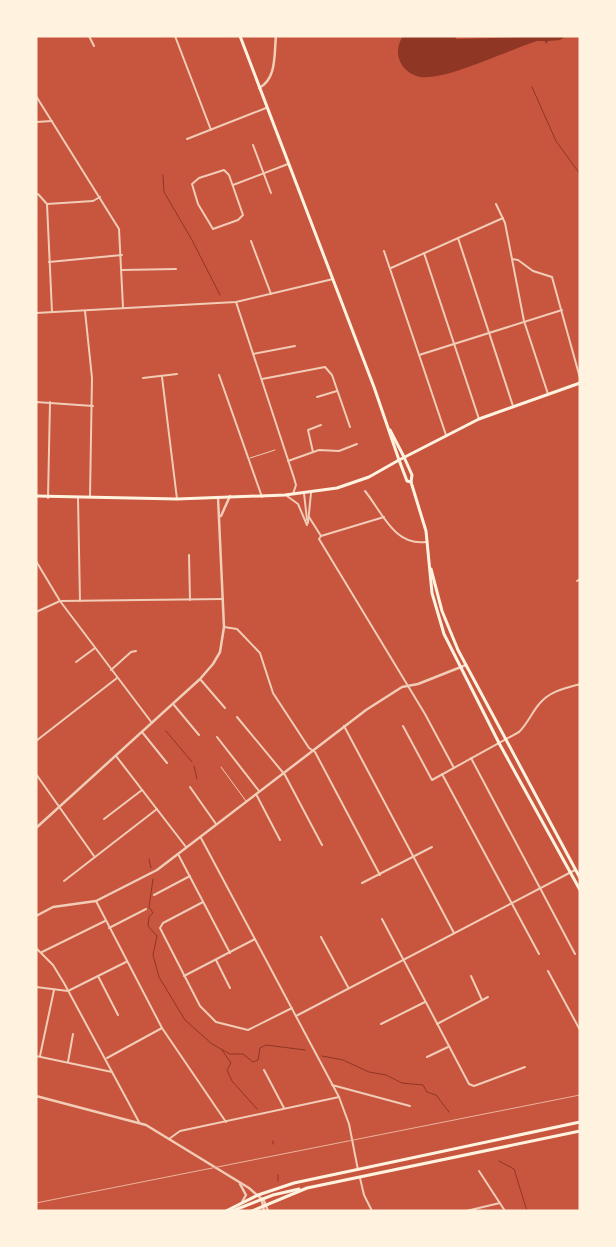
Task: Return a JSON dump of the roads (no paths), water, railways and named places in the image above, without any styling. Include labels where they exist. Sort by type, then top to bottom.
[{"type":"main road","points":[[240,36],[333,279],[407,481],[411,482]]},
{"type":"main road","points":[[36,496],[48,498],[177,499],[285,495],[312,492],[358,482],[479,419],[580,383]]},
{"type":"main road","points":[[388,427],[412,474],[411,482],[427,542],[435,608],[444,634],[499,743],[580,890]]},
{"type":"main road","points":[[429,562],[442,611],[466,665],[580,878]]},
{"type":"main road","points":[[226,1211],[258,1195],[294,1183],[580,1122]]},
{"type":"main road","points":[[232,1211],[288,1191],[360,1178],[580,1131]]},
{"type":"main road","points":[[253,1211],[307,1188]]},
{"type":"street","points":[[89,36],[94,46]]},
{"type":"street","points":[[175,36],[211,130]]},
{"type":"street","points":[[259,88],[271,76],[276,36]]},
{"type":"street","points":[[36,96],[119,228],[124,308]]},
{"type":"street","points":[[187,139],[267,108]]},
{"type":"street","points":[[36,122],[52,121]]},
{"type":"street","points":[[253,146],[271,193]]},
{"type":"street","points":[[233,185],[288,164]]},
{"type":"street","points":[[224,170],[229,175],[233,185],[242,210],[241,218],[213,229],[198,204],[192,184],[199,178],[224,170]]},
{"type":"street","points":[[38,194],[47,204],[52,312]]},
{"type":"street","points":[[47,204],[93,201],[100,198]]},
{"type":"street","points":[[496,204],[503,218],[524,321],[548,395]]},
{"type":"street","points":[[390,268],[503,218]]},
{"type":"street","points":[[458,238],[513,406]]},
{"type":"street","points":[[251,241],[272,294]]},
{"type":"street","points":[[384,251],[446,435]]},
{"type":"street","points":[[424,253],[479,419]]},
{"type":"street","points":[[49,262],[122,255]]},
{"type":"street","points":[[512,259],[518,260],[533,271],[552,278],[580,378]]},
{"type":"street","points":[[122,270],[176,269]]},
{"type":"street","points":[[36,313],[236,302],[333,279]]},
{"type":"street","points":[[236,302],[296,485],[293,494]]},
{"type":"street","points":[[419,355],[562,310]]},
{"type":"street","points":[[85,311],[93,406],[90,498]]},
{"type":"street","points":[[253,354],[295,346]]},
{"type":"street","points":[[262,378],[321,367],[329,371],[350,426]]},
{"type":"street","points":[[143,378],[177,374]]},
{"type":"street","points":[[219,375],[262,496]]},
{"type":"street","points":[[162,377],[177,499]]},
{"type":"street","points":[[318,397],[337,391]]},
{"type":"street","points":[[36,402],[93,406]]},
{"type":"street","points":[[48,498],[50,402]]},
{"type":"street","points":[[313,452],[308,430],[321,425]]},
{"type":"street","points":[[288,461],[313,452],[339,451],[357,444]]},
{"type":"street","points":[[248,459],[275,450]]},
{"type":"street","points":[[365,491],[394,532],[404,539],[417,543],[427,542]]},
{"type":"street","points":[[308,525],[312,492]]},
{"type":"street","points":[[304,493],[308,525]]},
{"type":"street","points":[[285,495],[298,504],[308,525]]},
{"type":"street","points":[[220,517],[230,496]]},
{"type":"street","points":[[36,828],[174,705],[200,679],[217,658],[222,646],[224,627],[218,497]]},
{"type":"street","points":[[78,498],[80,601]]},
{"type":"street","points":[[309,517],[321,536],[320,539],[408,685],[454,768]]},
{"type":"street","points":[[321,536],[384,517]]},
{"type":"street","points":[[190,556],[190,600]]},
{"type":"street","points":[[190,560],[196,560]]},
{"type":"street","points":[[36,561],[60,601],[152,723]]},
{"type":"street","points":[[576,581],[580,579]]},
{"type":"street","points":[[36,612],[60,601],[223,599]]},
{"type":"street","points":[[224,627],[237,629],[260,653],[273,693],[312,750],[380,875]]},
{"type":"street","points":[[76,662],[95,648]]},
{"type":"street","points":[[111,670],[131,652],[136,651]]},
{"type":"street","points":[[36,916],[53,907],[96,901],[157,870],[376,703],[408,685],[466,665]]},
{"type":"street","points":[[36,741],[117,678]]},
{"type":"street","points":[[200,679],[225,708]]},
{"type":"street","points":[[403,726],[432,780],[505,740],[525,726],[546,697],[553,692],[580,684]]},
{"type":"street","points":[[174,705],[199,735]]},
{"type":"street","points":[[237,717],[282,773],[322,845]]},
{"type":"street","points":[[344,726],[454,933]]},
{"type":"street","points":[[142,732],[167,763]]},
{"type":"street","points":[[217,737],[258,792],[280,840]]},
{"type":"street","points":[[116,756],[186,848]]},
{"type":"street","points":[[471,758],[575,954]]},
{"type":"street","points":[[221,767],[246,802]]},
{"type":"street","points":[[36,774],[95,856]]},
{"type":"street","points":[[442,774],[539,954]]},
{"type":"street","points":[[190,787],[216,825]]},
{"type":"street","points":[[104,819],[142,790]]},
{"type":"street","points":[[64,880],[157,809]]},
{"type":"street","points":[[201,838],[339,1097],[349,1124],[358,1170]]},
{"type":"street","points":[[362,883],[432,847]]},
{"type":"street","points":[[178,854],[230,953]]},
{"type":"street","points":[[296,1016],[575,870]]},
{"type":"street","points":[[154,895],[190,876]]},
{"type":"street","points":[[96,901],[126,962],[162,1028],[226,1122]]},
{"type":"street","points":[[203,902],[163,923],[160,928],[200,1006],[216,1022],[248,1030],[292,1008]]},
{"type":"street","points":[[109,928],[146,909]]},
{"type":"street","points":[[382,919],[448,1047],[471,1086],[525,1067]]},
{"type":"street","points":[[42,953],[105,921]]},
{"type":"street","points":[[321,936],[348,988]]},
{"type":"street","points":[[184,976],[256,939]]},
{"type":"street","points":[[36,948],[53,965],[106,1058],[139,1122]]},
{"type":"street","points":[[216,960],[230,988]]},
{"type":"street","points":[[36,987],[68,991],[126,962]]},
{"type":"street","points":[[548,970],[580,1030]]},
{"type":"street","points":[[98,976],[118,1015]]},
{"type":"street","points":[[471,976],[482,1000]]},
{"type":"street","points":[[40,1056],[54,990]]},
{"type":"street","points":[[437,1024],[488,997]]},
{"type":"street","points":[[381,1024],[425,1002]]},
{"type":"street","points":[[106,1058],[162,1028]]},
{"type":"street","points":[[68,1062],[73,1034]]},
{"type":"street","points":[[427,1057],[448,1047]]},
{"type":"street","points":[[36,1056],[112,1072]]},
{"type":"street","points":[[264,1070],[284,1109]]},
{"type":"street","points":[[332,1085],[410,1106]]},
{"type":"street","points":[[36,1096],[139,1122],[258,1195],[268,1211]]},
{"type":"street","points":[[169,1139],[180,1131],[339,1097]]},
{"type":"street","points":[[479,1171],[504,1211]]},
{"type":"street","points":[[360,1178],[364,1194],[372,1211]]},
{"type":"street","points":[[239,1183],[246,1191],[242,1202]]},
{"type":"street","points":[[466,1211],[500,1203]]},
{"type":"street","points":[[264,1211],[265,1205]]},
{"type":"waterway","points":[[532,87],[556,141],[580,174]]},
{"type":"waterway","points":[[163,175],[164,192],[192,240],[220,295]]},
{"type":"waterway","points":[[166,731],[192,762]]},
{"type":"waterway","points":[[194,766],[197,779]]},
{"type":"waterway","points":[[149,859],[151,868]]},
{"type":"waterway","points":[[153,879],[149,907],[153,913],[149,917],[148,926],[157,936],[153,955],[159,977],[185,1020],[212,1044],[230,1054],[243,1054],[253,1062],[258,1060],[260,1048],[266,1045],[305,1050]]},
{"type":"waterway","points":[[222,1050],[231,1063],[227,1070],[232,1081],[257,1109]]},
{"type":"waterway","points":[[322,1056],[343,1060],[369,1072],[386,1075],[402,1083],[423,1085],[427,1092],[436,1095],[449,1112]]},
{"type":"waterway","points":[[499,1161],[514,1169],[527,1211]]},
{"type":"waterway","points":[[278,1175],[278,1181]]},
{"type":"railway","points":[[36,1203],[580,1095]]}]
